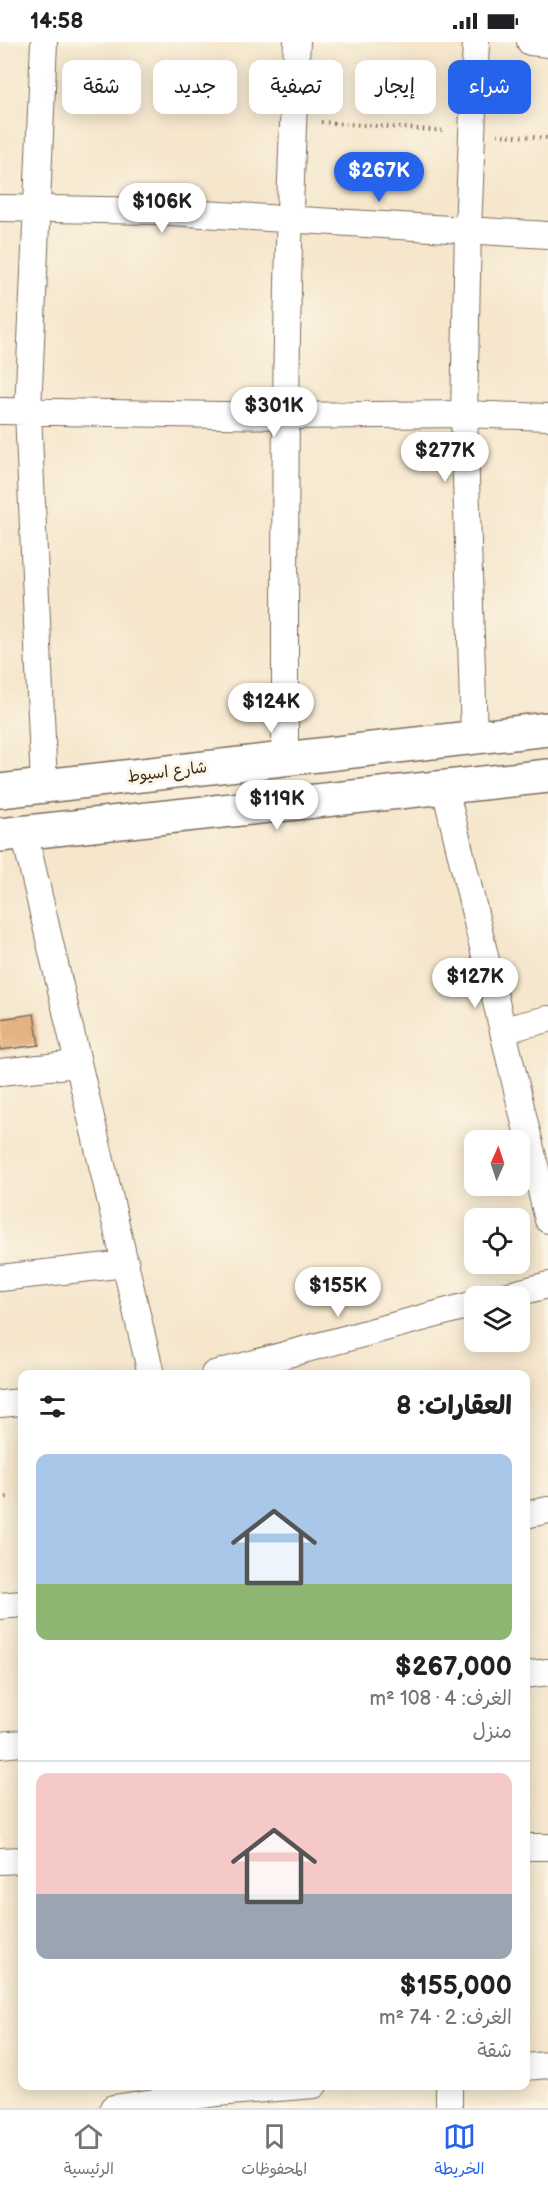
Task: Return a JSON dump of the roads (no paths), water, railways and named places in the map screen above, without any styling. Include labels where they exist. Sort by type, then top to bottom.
[{"type":"street","points":[[44,786],[28,411],[45,42]]},
{"type":"street","points":[[285,758],[285,416],[289,220],[297,42]]},
{"type":"street","points":[[474,736],[464,414],[471,134],[476,42]]},
{"type":"street","points":[[530,42],[548,44]]},
{"type":"street","points":[[0,208],[154,211],[548,235]]},
{"type":"street","points":[[0,411],[285,416],[464,414],[548,417]]},
{"type":"street","name":"شارع اسيوط","points":[[0,791],[548,729]]},
{"type":"street","points":[[151,1370],[78,1064],[12,834],[548,776]]},
{"type":"street","points":[[445,788],[548,1220]]},
{"type":"street","points":[[503,1030],[548,1019]]},
{"type":"street","points":[[0,1072],[78,1064]]},
{"type":"street","points":[[0,1278],[126,1264]]},
{"type":"street","points":[[530,1290],[548,1285]]},
{"type":"street","points":[[229,1370],[464,1307]]},
{"type":"street","points":[[0,1404],[18,1402]]},
{"type":"street","points":[[530,1514],[548,1510]]},
{"type":"street","points":[[0,1606],[18,1604]]},
{"type":"street","points":[[530,1674],[548,1672]]},
{"type":"street","points":[[0,1745],[18,1743]]},
{"type":"street","points":[[530,1847],[548,1847]]},
{"type":"street","points":[[0,1861],[18,1860]]},
{"type":"street","points":[[530,2067],[548,2065]]},
{"type":"street","points":[[112,2108],[266,2090]]},
{"type":"street","points":[[449,2090],[449,2108]]}]
